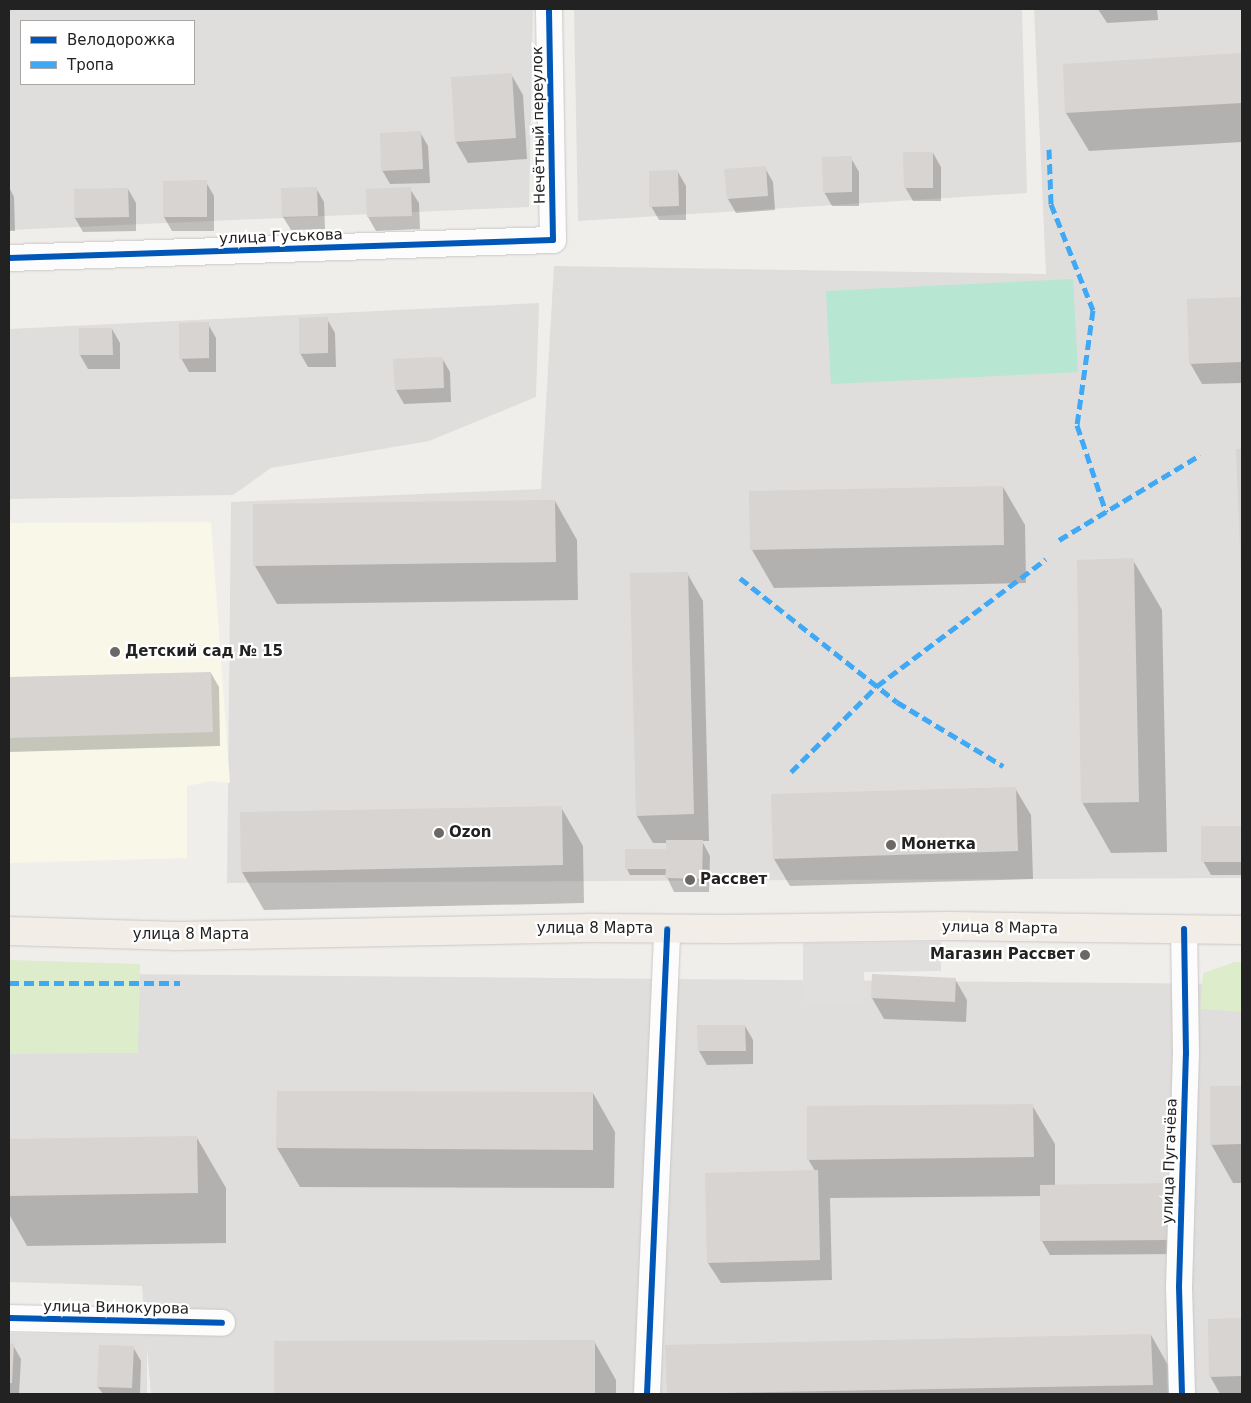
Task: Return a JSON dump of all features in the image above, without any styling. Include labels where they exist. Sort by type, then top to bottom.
[{"type":"main road","name":"улица 8 Марта","points":[[9,931],[178,936],[591,928],[948,926],[1242,930]]},
{"type":"street","name":"Нечётный переулок","points":[[549,9],[553,240]]},
{"type":"street","name":"улица Гуськова","points":[[9,258],[553,240]]},
{"type":"street","points":[[647,1394],[667,929]]},
{"type":"street","name":"улица Пугачёва","points":[[1182,1394],[1179,1287],[1186,1054],[1184,929]]},
{"type":"street","name":"улица Винокурова","points":[[9,1318],[222,1323]]},
{"type":"shaded area","points":[[9,9],[533,9],[529,207],[9,230]]},
{"type":"shaded area","points":[[574,9],[1022,9],[1027,193],[578,221]]},
{"type":"shaded area","points":[[1034,9],[1242,9],[1242,878],[227,883],[231,502],[541,489],[554,266],[1046,274]]},
{"type":"shaded area","points":[[539,303],[536,397],[429,441],[271,468],[233,495],[9,499],[9,329]]},
{"type":"shaded area","name":"Детский сад № 15","points":[[211,522],[230,783],[211,781],[187,786],[187,858],[9,863],[9,523]]},
{"type":"shaded area","points":[[941,942],[941,971],[864,972],[865,1003],[803,1003],[803,943]]},
{"type":"shaded area","points":[[9,973],[1242,984],[1242,1394],[151,1394],[147,1348],[147,1394],[9,1394],[9,1333],[146,1335],[142,1286],[9,1282]]},
{"type":"green space","points":[[1073,279],[1078,372],[831,384],[826,291]]},
{"type":"green space","points":[[9,960],[140,964],[138,1053],[9,1054]]},
{"type":"green space","points":[[1235,962],[1242,962],[1242,1012],[1200,1009],[1203,973]]},
{"type":"building","points":[[1242,53],[1242,103],[1065,113],[1063,64]]},
{"type":"building","points":[[512,73],[516,138],[455,142],[451,77]]},
{"type":"building","points":[[421,131],[423,169],[381,171],[380,133]]},
{"type":"building","points":[[903,152],[933,152],[933,188],[904,188]]},
{"type":"building","points":[[852,156],[852,192],[823,193],[822,157]]},
{"type":"building","points":[[766,166],[768,196],[727,199],[724,169]]},
{"type":"building","points":[[678,170],[679,206],[649,207],[649,171]]},
{"type":"building","points":[[207,180],[207,217],[163,217],[163,181]]},
{"type":"building","points":[[317,187],[318,216],[282,217],[281,188]]},
{"type":"building","points":[[411,187],[412,216],[367,217],[366,189]]},
{"type":"building","points":[[128,188],[129,217],[74,218],[74,189]]},
{"type":"building","points":[[1242,297],[1242,362],[1189,364],[1187,299]]},
{"type":"building","points":[[328,317],[328,353],[299,354],[299,318]]},
{"type":"building","points":[[209,322],[209,358],[179,359],[179,323]]},
{"type":"building","points":[[79,328],[112,328],[113,355],[79,355]]},
{"type":"building","points":[[443,357],[444,388],[395,390],[393,359]]},
{"type":"building","points":[[1236,449],[1242,449],[1242,572],[1241,572]]},
{"type":"building","points":[[1003,486],[1004,545],[750,550],[749,491]]},
{"type":"building","points":[[555,500],[556,562],[253,566],[253,504]]},
{"type":"building","points":[[1134,558],[1139,802],[1081,803],[1077,560]]},
{"type":"building","points":[[688,572],[694,814],[636,816],[630,573]]},
{"type":"building","points":[[211,672],[213,732],[9,738],[9,677]]},
{"type":"building","points":[[1016,787],[1018,851],[773,859],[771,794]]},
{"type":"building","points":[[562,806],[563,865],[241,872],[240,812]]},
{"type":"building","points":[[1201,826],[1242,826],[1242,862],[1201,862]]},
{"type":"building","points":[[666,840],[703,840],[702,879],[665,878],[666,869],[625,869],[625,849],[666,849]]},
{"type":"building","points":[[872,974],[956,978],[955,1002],[871,998]]},
{"type":"building","points":[[697,1025],[745,1025],[746,1051],[698,1051]]},
{"type":"building","points":[[1210,1086],[1242,1086],[1242,1144],[1210,1145]]},
{"type":"building","points":[[277,1091],[593,1092],[593,1150],[276,1148]]},
{"type":"building","points":[[1033,1104],[1034,1157],[807,1160],[807,1106]]},
{"type":"building","points":[[197,1136],[198,1193],[9,1196],[9,1139]]},
{"type":"building","points":[[818,1170],[820,1260],[707,1263],[705,1173]]},
{"type":"building","points":[[1171,1183],[1171,1240],[1040,1241],[1040,1185]]},
{"type":"building","points":[[1242,1318],[1242,1376],[1209,1377],[1208,1319]]},
{"type":"building","points":[[1151,1334],[1153,1385],[667,1394],[665,1345]]},
{"type":"building","points":[[595,1340],[595,1394],[274,1394],[274,1341]]},
{"type":"building","points":[[9,1343],[14,1344],[12,1383],[9,1383]]},
{"type":"building","points":[[99,1345],[134,1346],[132,1388],[97,1387]]},
{"type":"marked path","points":[[1049,149],[1051,204],[1093,310],[1077,425],[1106,512]]},
{"type":"marked path","points":[[1059,540],[1200,455]]},
{"type":"marked path","points":[[791,772],[877,686],[1046,559]]},
{"type":"marked path","points":[[740,578],[897,702],[1003,766]]},
{"type":"marked path","points":[[9,983],[180,983]]},
{"type":"cycle path","points":[[9,258],[553,240],[549,9]]},
{"type":"cycle path","points":[[647,1394],[667,929]]},
{"type":"cycle path","points":[[1182,1394],[1179,1287],[1186,1054],[1184,929]]},
{"type":"cycle path","points":[[9,1318],[222,1323]]},
{"type":"place","name":"Детский сад № 15","points":[[115,652]]},
{"type":"place","name":"Ozon","points":[[439,833]]},
{"type":"place","name":"Монетка","points":[[891,845]]},
{"type":"place","name":"Рассвет","points":[[690,880]]},
{"type":"place","name":"Магазин Рассвет","points":[[1085,955]]}]
